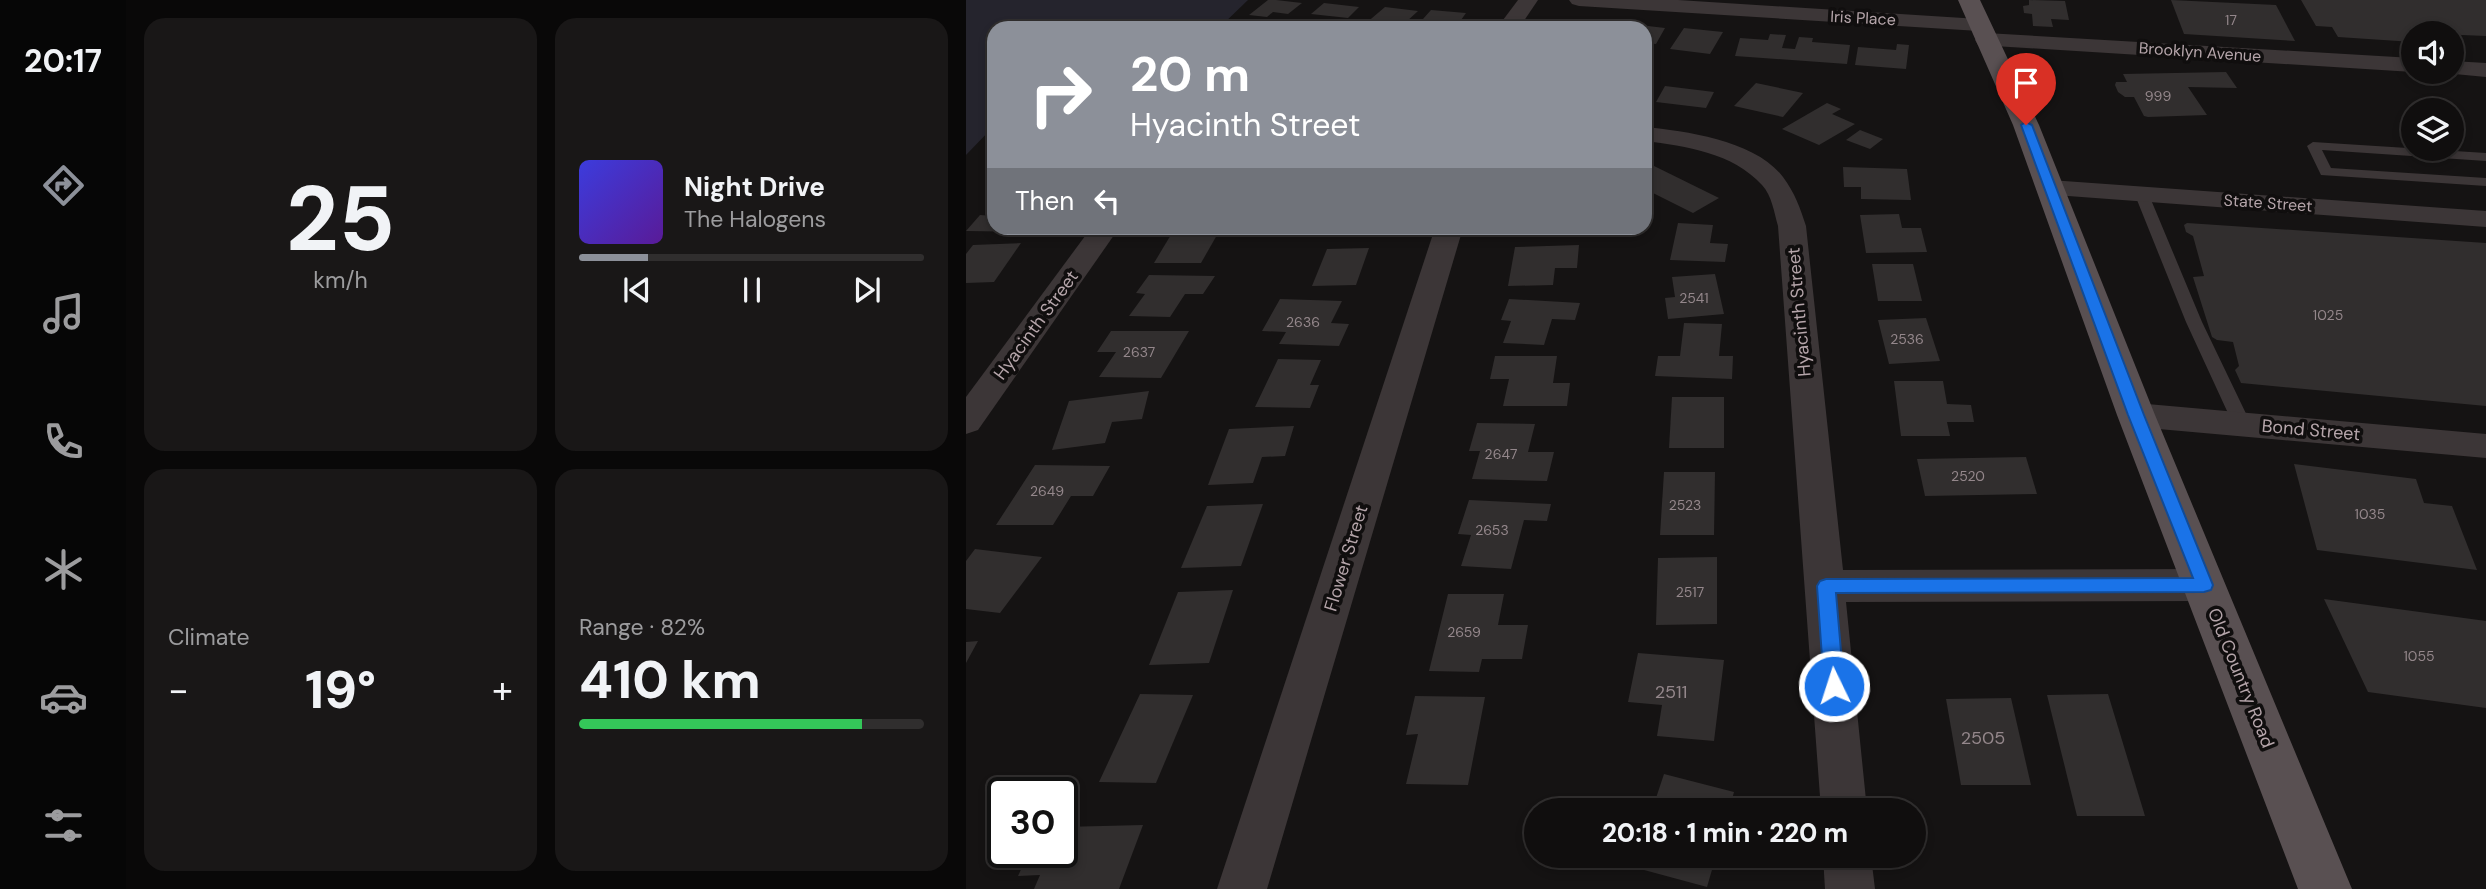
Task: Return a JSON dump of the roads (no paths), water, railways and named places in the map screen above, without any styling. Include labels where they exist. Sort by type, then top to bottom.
[{"type":"main road","name":"Old Country Road","points":[[1969,0],[2026,125],[2136,415],[2325,889]]},
{"type":"street","points":[[1513,21],[1528,0]]},
{"type":"street","name":"Iris Place","points":[[1579,0],[1759,6],[1983,32]]},
{"type":"street","name":"Brooklyn Avenue","points":[[1983,32],[2401,64]]},
{"type":"street","points":[[2464,69],[2486,70]]},
{"type":"street","name":"Hyacinth Street","points":[[1652,135],[1691,139],[1739,156],[1772,180],[1784,199],[1792,226],[1843,798]]},
{"type":"street","name":"State Street","points":[[2050,188],[2486,219]]},
{"type":"street","name":"Hyacinth Street","points":[[966,422],[1100,235]]},
{"type":"street","name":"Flower Street","points":[[1242,889],[1447,235]]},
{"type":"street","name":"Bond Street","points":[[2136,415],[2486,446]]},
{"type":"street","points":[[1826,586],[2204,585]]},
{"type":"street","points":[[1848,868],[1850,889]]},
{"type":"lane","points":[[2486,157],[2313,146],[2326,172],[2486,182]]},
{"type":"lane","points":[[2143,194],[2194,321],[2242,424]]}]
